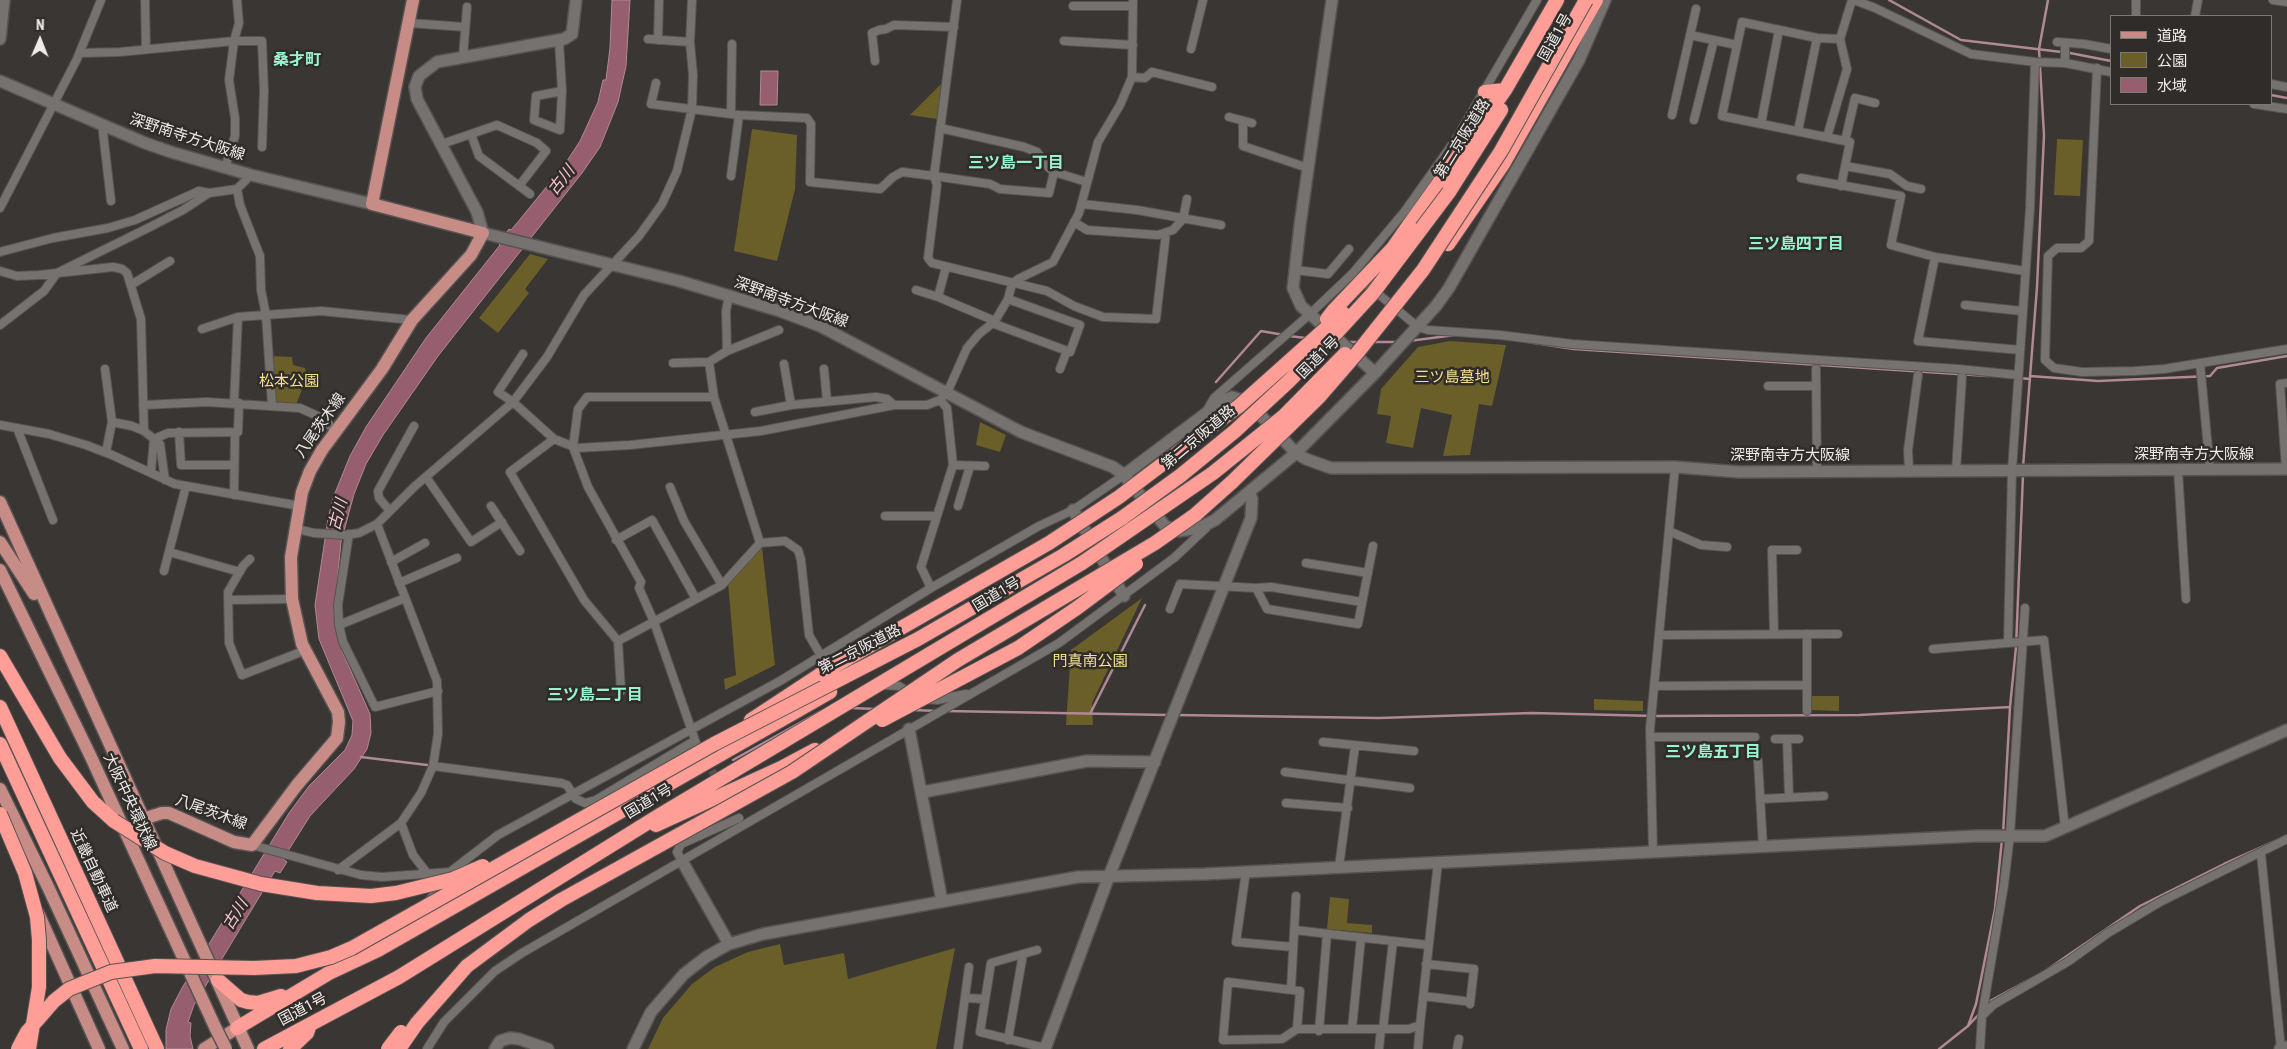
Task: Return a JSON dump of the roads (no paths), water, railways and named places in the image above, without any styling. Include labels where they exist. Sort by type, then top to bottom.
[{"type":"highway","name":"国道1号","points":[[264,1049],[399,977],[627,835],[875,685],[1003,612],[1183,480],[1234,436],[1282,383],[1358,276],[1393,248],[1505,90],[1558,0]]},
{"type":"highway","name":"第二京阪道路","points":[[609,804],[714,744],[909,643],[995,595],[1122,518],[1180,476],[1235,431],[1289,381],[1339,330],[1402,255],[1449,192],[1482,141],[1565,0]]},
{"type":"highway","points":[[627,835],[663,823],[783,767],[934,694],[1018,648],[1092,598],[1158,547],[1195,515],[1266,450],[1319,397],[1358,352],[1423,270],[1501,150],[1586,0]]},
{"type":"highway","name":"国道1号","points":[[237,1028],[300,990],[409,932],[692,768],[997,600],[1079,558],[1213,474],[1284,416],[1348,349],[1393,306],[1448,244],[1502,164],[1596,0]]},
{"type":"highway","points":[[1485,92],[1505,90]]},
{"type":"highway","points":[[692,768],[753,718],[821,674],[1048,543],[1119,497],[1168,461],[1239,406],[1328,328],[1366,290],[1449,192]]},
{"type":"highway","points":[[388,1049],[427,1003],[467,966],[536,915],[792,772],[958,660],[1148,548],[1195,515]]},
{"type":"highway","points":[[0,656],[60,758],[94,802],[114,821],[165,853],[195,866],[261,884],[289,890],[345,896],[371,896],[422,888],[453,879],[486,865],[609,804]]},
{"type":"highway","name":"近畿自動車道","points":[[0,707],[157,1049]]},
{"type":"highway","name":"近畿自動車道","points":[[0,744],[141,1049]]},
{"type":"highway","points":[[18,1049],[27,1032],[54,1001],[69,989],[90,978],[131,968],[285,967],[331,957],[377,935],[609,804]]},
{"type":"highway","points":[[0,814],[25,873],[37,918],[39,987],[29,1049]]},
{"type":"highway","points":[[399,1049],[418,1023],[467,966]]},
{"type":"highway","points":[[217,978],[234,995],[248,1002],[258,1003],[300,990]]},
{"type":"highway","points":[[290,1049],[308,1033],[310,1024]]},
{"type":"main road","points":[[413,0],[372,204],[483,233]]},
{"type":"main road","name":"八尾茨木線","points":[[144,819],[162,813],[169,813],[234,842],[255,845],[297,785],[337,738],[338,712],[302,644],[292,599],[291,557],[300,506],[310,470],[382,369],[412,320],[471,255],[483,233]]},
{"type":"main road","points":[[0,502],[217,978],[219,990],[248,1049]]},
{"type":"main road","points":[[0,542],[55,625]]},
{"type":"main road","name":"大阪中央環状線","points":[[0,570],[90,755],[226,1049]]},
{"type":"main road","points":[[0,789],[49,889],[123,1049]]},
{"type":"main road","points":[[0,831],[99,1049]]},
{"type":"main road","points":[[88,1022],[91,1049]]},
{"type":"main road","points":[[204,1049],[237,1028]]},
{"type":"street","points":[[0,39],[4,0]]},
{"type":"street","points":[[0,208],[80,53],[101,0]]},
{"type":"street","points":[[145,0],[146,48]]},
{"type":"street","points":[[225,168],[235,136],[229,80],[234,41],[239,22],[237,0]]},
{"type":"street","points":[[483,233],[477,212],[417,99],[415,87],[420,76],[437,62],[560,40],[572,34],[576,0]]},
{"type":"street","points":[[658,40],[659,0]]},
{"type":"street","points":[[297,529],[314,533],[347,535],[359,534],[377,524],[426,477],[513,402],[547,357],[584,295],[615,264],[639,236],[662,204],[677,171],[692,109],[693,75],[690,42],[692,0]]},
{"type":"street","points":[[957,0],[934,176],[937,185],[928,258],[932,263],[1047,291],[1074,306],[1103,317],[1156,319],[1166,233]]},
{"type":"street","points":[[1191,49],[1203,0]]},
{"type":"street","points":[[1332,0],[1293,282],[1300,306],[1375,373]]},
{"type":"street","points":[[1204,414],[1214,398],[1310,314],[1358,276],[1432,174],[1485,92],[1537,0]]},
{"type":"street","points":[[1296,453],[1418,327],[1449,288],[1588,44],[1604,0]]},
{"type":"street","points":[[1827,137],[1847,69],[1840,39],[1853,0],[1876,4],[1971,54],[2035,62],[2065,63],[2110,72]]},
{"type":"street","points":[[2136,0],[2136,15]]},
{"type":"street","points":[[2195,15],[2198,0]]},
{"type":"street","points":[[2273,0],[2287,2]]},
{"type":"street","points":[[523,354],[498,392],[513,402],[554,439],[573,447],[630,445],[761,431],[894,406],[927,406],[944,397],[967,348],[979,334],[994,322],[1008,299],[1012,284],[1018,279],[1053,262],[1082,204],[1098,142],[1120,105],[1132,77],[1133,3],[1073,6]]},
{"type":"street","points":[[463,57],[467,7]]},
{"type":"street","points":[[1672,115],[1696,9]]},
{"type":"street","points":[[1840,39],[1817,38],[1742,22],[1722,116],[1850,142],[1841,186]]},
{"type":"street","points":[[409,23],[465,27]]},
{"type":"street","points":[[875,61],[872,33],[894,26],[954,27]]},
{"type":"street","points":[[1761,124],[1779,30]]},
{"type":"street","points":[[1690,35],[1737,44]]},
{"type":"street","points":[[1798,131],[1817,38]]},
{"type":"street","points":[[648,39],[690,42]]},
{"type":"street","points":[[80,53],[120,52],[146,48],[262,40],[264,91],[262,148]]},
{"type":"street","points":[[560,40],[562,91],[560,130],[534,120],[536,96],[562,91]]},
{"type":"street","points":[[1694,120],[1714,40]]},
{"type":"street","points":[[1064,41],[1133,45]]},
{"type":"street","points":[[2057,42],[2110,49]]},
{"type":"street","points":[[2065,63],[2066,43]]},
{"type":"street","points":[[731,176],[735,114],[732,44]]},
{"type":"street","points":[[2008,642],[2018,375],[2030,208],[2035,62]]},
{"type":"street","points":[[1549,111],[1557,68]]},
{"type":"street","points":[[2097,68],[2089,241],[2081,248],[2057,248],[2048,256],[2045,360],[2054,368],[2082,372],[2135,371],[2200,367],[2287,349]]},
{"type":"street","points":[[1132,77],[1146,78],[1152,72],[1212,87]]},
{"type":"street","name":"深野南寺方大阪線","points":[[0,81],[145,143],[251,175],[372,204]]},
{"type":"street","points":[[656,83],[651,104],[735,114],[807,118],[811,124],[810,182],[880,189],[893,177],[902,172],[990,184],[1000,189],[1049,193],[1054,172]]},
{"type":"street","points":[[2272,84],[2287,87]]},
{"type":"street","points":[[1845,141],[1855,98],[1874,103]]},
{"type":"street","points":[[2261,105],[2287,109]]},
{"type":"street","points":[[1229,117],[1252,124]]},
{"type":"street","points":[[1243,121],[1243,146],[1308,168]]},
{"type":"street","points":[[102,124],[111,201]]},
{"type":"street","points":[[442,144],[496,125],[537,143],[546,151],[519,186]]},
{"type":"street","points":[[940,128],[1024,147],[1037,152],[1054,172],[1087,182]]},
{"type":"street","points":[[471,134],[479,156],[530,194]]},
{"type":"street","points":[[1845,166],[1890,174],[1907,186],[1921,189]]},
{"type":"street","points":[[0,252],[54,238],[108,228],[135,220],[199,192],[209,193],[237,189],[251,175]]},
{"type":"street","points":[[1801,178],[1901,196],[1890,245],[1935,258],[2025,271]]},
{"type":"street","points":[[237,189],[240,205],[260,256],[272,405]]},
{"type":"street","points":[[0,325],[44,291],[56,272],[148,228],[209,193]]},
{"type":"street","points":[[1074,222],[1088,230],[1158,235],[1173,230],[1183,219],[1187,199]]},
{"type":"street","points":[[1082,204],[1137,210],[1221,225]]},
{"type":"street","name":"深野南寺方大阪線","points":[[483,233],[615,264],[729,295],[820,326],[944,397],[1021,432],[1113,467],[1124,475],[1169,529],[1187,531],[1200,528],[1215,520],[1296,453]]},
{"type":"street","points":[[1294,270],[1328,274],[1349,249]]},
{"type":"street","points":[[1935,258],[1918,341],[2020,350]]},
{"type":"street","points":[[132,285],[170,261]]},
{"type":"street","points":[[0,272],[17,276],[78,272],[112,267],[122,269],[127,273],[141,319],[144,431]]},
{"type":"street","points":[[938,297],[946,267]]},
{"type":"street","points":[[1358,276],[1418,327],[1428,330],[1500,335],[1572,344],[1958,369],[2018,375]]},
{"type":"street","points":[[916,290],[938,297],[994,322],[1070,352],[1080,325],[1008,299]]},
{"type":"street","points":[[726,351],[726,311],[729,295]]},
{"type":"street","points":[[1965,305],[2022,310]]},
{"type":"street","points":[[202,328],[238,317],[322,311],[412,320]]},
{"type":"street","points":[[154,439],[168,432],[238,432],[236,403],[238,317]]},
{"type":"street","points":[[673,363],[709,362],[726,351],[779,330]]},
{"type":"street","points":[[1060,370],[1067,351]]},
{"type":"street","points":[[709,362],[714,397],[760,543]]},
{"type":"street","points":[[784,364],[791,405]]},
{"type":"street","points":[[2200,367],[2210,470]]},
{"type":"street","points":[[824,369],[827,401]]},
{"type":"street","points":[[1816,369],[1817,472]]},
{"type":"street","points":[[105,370],[112,422],[106,452]]},
{"type":"street","points":[[1909,471],[1908,450],[1918,374]]},
{"type":"street","points":[[1956,470],[1962,378]]},
{"type":"street","points":[[2286,469],[2285,424],[2280,384],[2287,383]]},
{"type":"street","points":[[1768,386],[1816,386]]},
{"type":"street","points":[[433,766],[560,783],[566,785],[580,802],[596,800],[695,742],[654,622],[639,588],[641,582],[588,487],[573,447],[578,409],[588,397],[714,397]]},
{"type":"street","points":[[755,412],[791,405],[876,397],[887,400],[894,406]]},
{"type":"street","points":[[931,588],[921,567],[953,465],[947,408],[944,397]]},
{"type":"street","name":"深野南寺方大阪線","points":[[1124,475],[1224,400],[1239,398],[1248,402],[1296,453],[1306,460],[1331,468],[1675,467],[1739,472],[2286,469]]},
{"type":"street","points":[[143,405],[236,403],[300,408],[324,419],[336,432]]},
{"type":"street","points":[[112,422],[132,426],[144,431],[160,444],[165,480]]},
{"type":"street","points":[[0,424],[49,434],[106,452],[165,480],[186,486],[300,506]]},
{"type":"street","points":[[390,511],[378,498],[378,491],[414,426]]},
{"type":"street","points":[[17,428],[53,520]]},
{"type":"street","points":[[179,432],[181,465],[234,465]]},
{"type":"street","points":[[234,432],[234,495]]},
{"type":"street","points":[[150,472],[154,439]]},
{"type":"street","points":[[554,439],[510,472],[584,600],[618,641],[621,691]]},
{"type":"street","points":[[953,465],[986,466]]},
{"type":"street","points":[[958,506],[970,466]]},
{"type":"street","points":[[1653,852],[1650,737],[1675,467]]},
{"type":"street","points":[[2178,470],[2186,599]]},
{"type":"street","points":[[409,932],[450,872],[498,835],[822,656],[931,588],[1039,526],[1073,510],[1124,475]]},
{"type":"street","points":[[426,477],[471,542],[502,522]]},
{"type":"street","points":[[164,572],[186,486]]},
{"type":"street","points":[[670,487],[684,521],[722,585]]},
{"type":"street","points":[[1037,950],[991,962],[980,1032],[1045,1049],[1110,876],[1250,518],[1252,499],[1249,492]]},
{"type":"street","points":[[491,506],[520,552]]},
{"type":"street","points":[[1073,510],[1124,596]]},
{"type":"street","points":[[885,516],[936,516]]},
{"type":"street","points":[[616,540],[652,520],[696,599]]},
{"type":"street","points":[[729,944],[677,852],[681,844],[739,819],[910,729],[1059,643],[1174,558],[1215,520]]},
{"type":"street","points":[[338,870],[401,823],[421,793],[433,766],[438,734],[437,681],[377,524]]},
{"type":"street","points":[[1669,531],[1701,545],[1727,547]]},
{"type":"street","points":[[347,535],[338,605],[338,625],[343,642],[375,707],[438,691]]},
{"type":"street","points":[[618,641],[722,585],[760,543],[785,541],[798,550],[801,560],[809,635],[822,656]]},
{"type":"street","points":[[391,562],[425,543]]},
{"type":"street","points":[[1256,588],[1266,609],[1358,624],[1373,546]]},
{"type":"street","points":[[1774,634],[1772,550],[1797,550]]},
{"type":"street","points":[[169,552],[240,572]]},
{"type":"street","points":[[399,583],[458,558]]},
{"type":"street","points":[[250,559],[228,592],[229,643],[242,675],[306,650]]},
{"type":"street","points":[[1306,562],[1368,574]]},
{"type":"street","points":[[1170,609],[1180,584],[1224,588],[1271,587],[1362,602]]},
{"type":"street","points":[[338,625],[405,598]]},
{"type":"street","points":[[228,600],[292,599]]},
{"type":"street","points":[[1980,1049],[1982,1016],[2004,885],[2010,835],[2025,608]]},
{"type":"street","points":[[1806,634],[1807,711]]},
{"type":"street","points":[[1659,635],[1838,634]]},
{"type":"street","points":[[1933,650],[2023,640],[2044,640],[2065,828]]},
{"type":"street","points":[[875,685],[890,684],[899,686],[918,698],[927,700],[973,693]]},
{"type":"street","points":[[1654,686],[1807,685]]},
{"type":"street","points":[[910,729],[942,901]]},
{"type":"street","points":[[633,1049],[651,1012],[667,991],[684,974],[706,957],[729,944],[763,934],[1078,877],[1339,867],[2010,835],[2045,836],[2287,730]]},
{"type":"street","points":[[1650,737],[1755,737]]},
{"type":"street","points":[[1775,739],[1799,739]]},
{"type":"street","points":[[1787,739],[1789,798]]},
{"type":"street","points":[[1323,742],[1414,752]]},
{"type":"street","points":[[1339,867],[1355,746]]},
{"type":"street","points":[[922,792],[1087,761],[1155,762]]},
{"type":"street","points":[[1758,761],[1763,847]]},
{"type":"street","points":[[1285,772],[1410,788]]},
{"type":"street","points":[[1760,799],[1824,796]]},
{"type":"street","points":[[1286,803],[1348,808]]},
{"type":"street","points":[[427,1049],[444,1022],[495,971],[682,861],[739,819]]},
{"type":"street","points":[[401,823],[413,855],[427,872]]},
{"type":"street","points":[[1982,1016],[1993,1005],[2070,961],[2108,933],[2160,902],[2261,854],[2287,839]]},
{"type":"street","points":[[255,845],[338,870],[382,877],[427,872],[450,872]]},
{"type":"street","points":[[2261,854],[2281,1049],[2287,1047]]},
{"type":"street","points":[[1418,1049],[1422,996],[1438,862]]},
{"type":"street","points":[[1246,871],[1236,942],[1293,947]]},
{"type":"street","points":[[1290,989],[1296,896]]},
{"type":"street","points":[[1294,930],[1428,945]]},
{"type":"street","points":[[1319,1031],[1327,934]]},
{"type":"street","points":[[1352,1029],[1361,938]]},
{"type":"street","points":[[1379,1049],[1393,941]]},
{"type":"street","points":[[1008,1040],[1023,954]]},
{"type":"street","points":[[1422,996],[1467,1003],[1474,969],[1426,964]]},
{"type":"street","points":[[958,1049],[969,967]]},
{"type":"street","points":[[1297,1029],[1300,990],[1228,982],[1223,1040],[1282,1038],[1297,1029],[1319,1031],[1409,1029],[1420,1025]]},
{"type":"street","points":[[965,998],[985,999]]},
{"type":"street","points":[[495,1049],[500,1041],[510,1038],[519,1039],[548,1049]]},
{"type":"street","points":[[1457,1049],[1458,1038]]},
{"type":"water","name":"古川","points":[[612,0],[630,0],[626,66],[618,102],[600,147],[582,173],[438,356],[383,435],[366,464],[354,494],[341,542],[334,613],[342,651],[370,714],[371,733],[367,749],[354,769],[310,816],[283,859],[287,862],[280,873],[275,871],[194,1005],[188,1022],[191,1023],[190,1036],[193,1049],[166,1049],[166,1030],[171,1009],[182,988],[289,813],[309,786],[345,750],[352,735],[353,721],[319,639],[315,605],[328,519],[333,498],[350,456],[366,427],[426,338],[500,245],[498,243],[509,229],[511,230],[565,164],[580,141],[598,102],[603,80],[606,80],[610,48]]},
{"type":"water","points":[[761,71],[778,71],[777,105],[760,105]]},
{"type":"waterway","points":[[1889,0],[1961,40],[2070,53],[2110,61]]},
{"type":"waterway","points":[[2023,467],[2037,287],[2044,135],[2039,49],[2048,0]]},
{"type":"waterway","points":[[2272,95],[2287,98]]},
{"type":"waterway","points":[[1216,382],[1261,331],[1284,335]]},
{"type":"waterway","points":[[1409,341],[1455,335]]},
{"type":"waterway","points":[[1289,336],[1306,338]]},
{"type":"waterway","points":[[1346,342],[1358,342]]},
{"type":"waterway","points":[[1374,342],[1398,342]]},
{"type":"waterway","points":[[1528,342],[1574,349],[1988,376]]},
{"type":"waterway","points":[[2030,376],[2098,381],[2210,376],[2217,368],[2287,356]]},
{"type":"waterway","points":[[2019,378],[2030,379]]},
{"type":"waterway","points":[[2003,834],[2010,707],[2016,647],[2023,475]]},
{"type":"waterway","points":[[1090,714],[1145,605]]},
{"type":"waterway","points":[[1176,715],[1379,718],[1532,713],[1656,716],[1859,715],[2010,707]]},
{"type":"waterway","points":[[851,708],[876,709]]},
{"type":"waterway","points":[[913,710],[938,711]]},
{"type":"waterway","points":[[733,760],[821,711]]},
{"type":"waterway","points":[[946,711],[1168,715]]},
{"type":"waterway","points":[[361,757],[427,765]]},
{"type":"waterway","points":[[1968,1026],[1976,1004],[1995,909],[2002,839]]},
{"type":"waterway","points":[[2048,969],[2140,906],[2273,842]]},
{"type":"waterway","points":[[1986,1006],[1990,1001],[2034,977]]},
{"type":"waterway","points":[[1939,1049],[1968,1026],[1981,1012]]},
{"type":"tunnel","points":[[706,760],[719,783]]},
{"type":"district","name":"桑才町","points":[[297,61]]},
{"type":"district","name":"三ツ島一丁目","points":[[1016,164]]},
{"type":"district","name":"三ツ島四丁目","points":[[1796,245]]},
{"type":"district","name":"三ツ島二丁目","points":[[595,696]]},
{"type":"district","name":"三ツ島五丁目","points":[[1713,753]]},
{"type":"park label","name":"三ツ島墓地","points":[[1452,378]]},
{"type":"park label","name":"松本公園","points":[[289,382]]},
{"type":"park label","name":"門真南公園","points":[[1090,662]]}]
